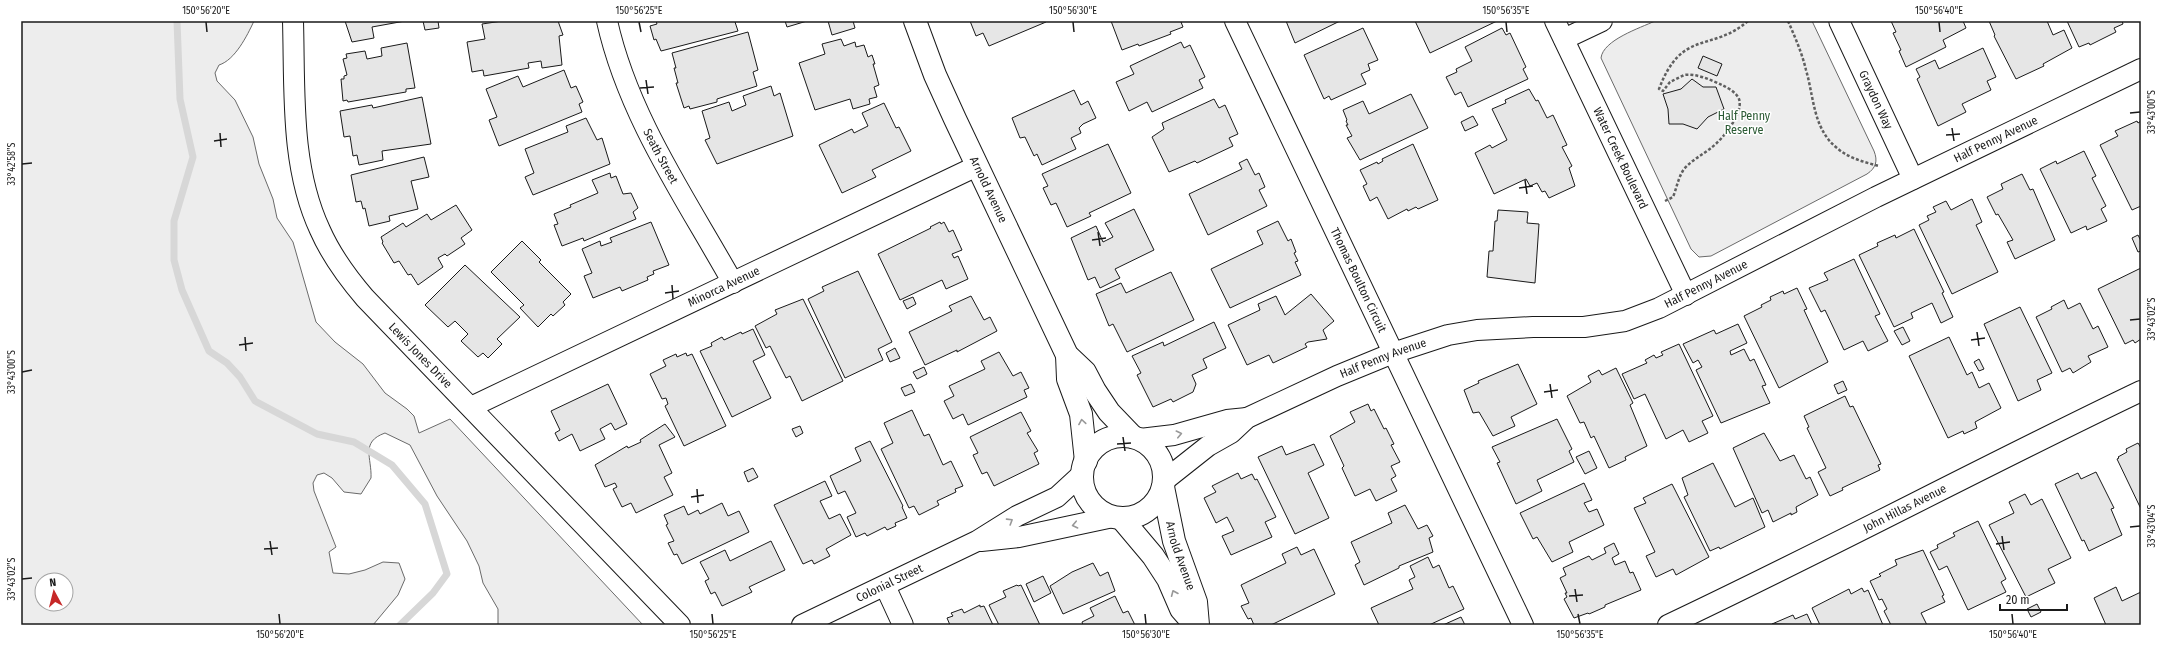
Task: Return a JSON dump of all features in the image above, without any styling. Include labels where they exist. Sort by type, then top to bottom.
[{"type":"street","name":"Lewis Jones Drive","points":[[293,21],[292,58],[299,153],[309,202],[320,230],[348,277],[365,298],[680,625]]},
{"type":"street","name":"Seath Street","points":[[607,21],[618,61],[643,123],[733,282]]},
{"type":"street","name":"Arnold Avenue","points":[[915,21],[935,75],[1067,355],[1085,372],[1095,392],[1109,412],[1137,438]]},
{"type":"street","name":"Thomas Boulton Circuit","points":[[1235,21],[1523,625]]},
{"type":"street","name":"Water Creek Boulevard","points":[[1555,21],[1686,295]]},
{"type":"street","points":[[1564,39],[1602,21]]},
{"type":"street","name":"Graydon Way","points":[[1839,21],[1914,179]]},
{"type":"street","name":"Half Penny Avenue","points":[[1164,483],[1208,446],[1231,433],[1247,418],[1337,376],[1393,353],[1448,336],[1477,330],[1533,326],[1584,327],[1608,324],[1642,315],[1686,295],[1914,179],[2141,69]]},
{"type":"street","name":"Minorca Avenue","points":[[470,407],[977,166]]},
{"type":"street","name":"Arnold Avenue","points":[[1067,355],[1068,379],[1081,414],[1084,468]]},
{"type":"street","name":"John Hillas Avenue","points":[[1668,625],[1775,574],[2004,457],[2141,391]]},
{"type":"street","name":"Half Penny Avenue","points":[[1137,438],[1174,435],[1227,420],[1247,418]]},
{"type":"street","points":[[1119,436],[1137,438],[1157,453],[1163,466],[1164,483],[1158,500],[1148,510],[1135,516],[1117,517],[1100,511],[1090,502],[1084,488],[1084,468],[1094,448],[1105,440],[1119,436]]},
{"type":"street","name":"Colonial Street","points":[[802,625],[977,542],[1017,516],[1057,497],[1084,468]]},
{"type":"street","name":"Arnold Avenue","points":[[1164,483],[1174,541],[1196,602],[1197,625]]},
{"type":"street","name":"Arnold Avenue","points":[[1117,517],[1154,556],[1168,579],[1181,609],[1197,625]]},
{"type":"street","name":"Colonial Street","points":[[977,542],[1019,538],[1117,517]]},
{"type":"street","points":[[884,586],[903,625]]},
{"type":"path","points":[[1666,201],[1673,197],[1679,178],[1685,168],[1711,148],[1723,136],[1733,122],[1740,104],[1739,99],[1732,91],[1710,80],[1684,75],[1670,82],[1663,91],[1659,89],[1662,80],[1671,64],[1680,54],[1697,43],[1734,31],[1748,21]]},
{"type":"path","points":[[1788,21],[1807,70],[1816,117],[1825,133],[1841,151],[1851,157],[1879,166]]},
{"type":"green space","points":[[21,21],[254,21],[240,47],[230,58],[219,65],[215,73],[217,81],[235,100],[253,137],[259,164],[273,199],[277,218],[293,242],[316,322],[335,342],[363,364],[385,393],[414,416],[419,433],[450,419],[643,625],[498,625],[498,609],[483,583],[479,566],[467,541],[437,496],[410,445],[385,433],[372,441],[370,446],[371,478],[361,494],[344,492],[332,478],[324,473],[317,475],[313,483],[314,491],[336,547],[329,552],[333,573],[349,574],[365,570],[383,562],[399,563],[405,579],[398,595],[373,625],[21,625]]},
{"type":"green space","name":"Half Penny Reserve","points":[[1655,21],[1812,21],[1874,151],[1876,161],[1874,167],[1867,174],[1711,256],[1699,257],[1691,249],[1601,58],[1603,52],[1615,40]]},
{"type":"building","points":[[345,21],[405,21],[372,27],[374,38],[352,42]]},
{"type":"building","points":[[423,21],[438,21],[439,28],[425,30]]},
{"type":"building","points":[[502,21],[558,21],[563,35],[559,36],[562,65],[542,68],[541,61],[528,63],[529,68],[484,76],[483,70],[472,72],[467,42],[485,39],[482,24]]},
{"type":"building","points":[[656,21],[737,21],[735,22],[738,31],[661,51],[656,39],[654,40],[650,26],[657,24]]},
{"type":"building","points":[[785,21],[807,21],[787,27]]},
{"type":"building","points":[[828,21],[853,21],[855,28],[832,35]]},
{"type":"building","points":[[970,21],[1046,22],[989,46],[983,33],[976,36]]},
{"type":"building","points":[[1111,21],[1184,21],[1181,22],[1183,27],[1170,32],[1171,34],[1139,46],[1138,44],[1122,50]]},
{"type":"building","points":[[1286,21],[1340,21],[1295,43]]},
{"type":"building","points":[[1415,21],[1497,21],[1430,53]]},
{"type":"building","points":[[1891,21],[1963,21],[1966,28],[1943,40],[1946,47],[1906,67],[1899,51],[1901,50],[1893,33],[1896,32]]},
{"type":"building","points":[[1989,21],[2047,21],[2053,35],[2064,30],[2072,48],[2043,64],[2044,66],[2016,79],[1994,36],[1995,35]]},
{"type":"building","points":[[2067,21],[2122,21],[2123,24],[2114,28],[2116,32],[2090,45],[2089,43],[2079,47]]},
{"type":"building","points":[[1363,28],[1378,60],[1368,64],[1370,70],[1361,74],[1366,84],[1331,100],[1329,96],[1324,99],[1304,55]]},
{"type":"building","points":[[1502,28],[1506,35],[1510,33],[1526,67],[1523,69],[1528,79],[1468,107],[1461,92],[1455,95],[1446,77],[1457,72],[1456,69],[1472,61],[1465,47]]},
{"type":"building","points":[[748,32],[758,70],[753,72],[757,86],[717,99],[717,102],[690,109],[689,106],[684,108],[676,83],[678,83],[672,53]]},
{"type":"building","points":[[841,39],[844,46],[855,42],[856,47],[864,45],[868,57],[872,55],[879,85],[874,87],[877,97],[869,99],[870,104],[853,109],[850,99],[815,110],[799,63],[825,54],[822,44]]},
{"type":"building","points":[[1181,42],[1184,48],[1190,45],[1205,77],[1199,80],[1203,88],[1152,112],[1147,102],[1129,111],[1116,82],[1134,74],[1130,66]]},
{"type":"building","points":[[407,43],[415,88],[406,89],[406,92],[348,102],[347,100],[343,101],[341,79],[344,79],[344,76],[347,75],[343,59],[347,58],[346,54],[365,51],[367,59],[382,56],[381,48]]},
{"type":"building","points":[[1983,48],[1996,77],[1987,81],[1991,90],[1962,104],[1966,112],[1938,126],[1917,79],[1920,77],[1916,69],[1935,60],[1939,69]]},
{"type":"building","points":[[1703,56],[1722,64],[1717,76],[1698,68]]},
{"type":"building","points":[[564,70],[571,88],[576,86],[583,102],[579,104],[582,112],[499,146],[489,120],[497,117],[486,89],[518,76],[523,87]]},
{"type":"building","points":[[1692,79],[1703,87],[1716,87],[1724,109],[1708,117],[1697,129],[1683,124],[1669,124],[1668,109],[1663,94],[1681,89]]},
{"type":"building","points":[[771,86],[774,96],[780,93],[793,136],[717,164],[705,140],[710,138],[702,111],[729,102],[732,111],[746,105],[743,96]]},
{"type":"building","points":[[1529,89],[1536,101],[1538,100],[1547,118],[1553,115],[1567,145],[1562,147],[1572,166],[1569,168],[1575,186],[1549,198],[1545,191],[1542,192],[1537,183],[1530,186],[1526,179],[1494,194],[1475,153],[1490,145],[1492,148],[1507,140],[1492,109],[1506,103],[1505,100]]},
{"type":"building","points":[[1074,90],[1081,105],[1088,101],[1096,118],[1083,124],[1079,128],[1081,133],[1071,138],[1076,149],[1042,165],[1037,154],[1034,156],[1025,137],[1020,138],[1012,118]]},
{"type":"building","points":[[1411,94],[1428,128],[1360,160],[1347,138],[1352,136],[1346,125],[1348,125],[1343,110],[1363,101],[1369,114]]},
{"type":"building","points":[[422,97],[431,144],[382,151],[383,160],[359,165],[357,155],[353,156],[350,136],[344,137],[340,111],[372,105],[373,108]]},
{"type":"building","points":[[1214,99],[1219,108],[1225,105],[1238,134],[1229,138],[1233,146],[1197,163],[1195,161],[1169,172],[1152,137],[1164,129],[1162,123]]},
{"type":"building","points":[[884,103],[896,128],[899,127],[911,151],[872,170],[876,177],[842,193],[819,145],[852,129],[854,133],[868,126],[862,113]]},
{"type":"building","points":[[1473,116],[1478,125],[1465,131],[1461,122]]},
{"type":"building","points":[[586,118],[597,140],[602,138],[610,164],[533,195],[525,177],[534,173],[525,149],[568,132],[566,126]]},
{"type":"building","points":[[2137,121],[2138,123],[2141,121],[2141,206],[2132,210],[2100,145],[2118,136],[2115,131]]},
{"type":"building","points":[[1108,144],[1131,193],[1089,213],[1091,216],[1067,227],[1056,203],[1051,205],[1043,188],[1048,186],[1042,174]]},
{"type":"building","points":[[1413,144],[1438,200],[1418,209],[1416,207],[1408,211],[1407,209],[1388,219],[1377,197],[1370,201],[1363,186],[1367,184],[1360,170],[1377,162],[1378,164],[1383,161],[1382,159]]},
{"type":"building","points":[[2084,151],[2096,176],[2092,178],[2106,206],[2101,209],[2107,221],[2087,230],[2086,226],[2071,233],[2040,169],[2056,161],[2057,164]]},
{"type":"building","points":[[424,157],[429,177],[411,181],[418,209],[389,216],[390,221],[369,226],[365,208],[363,209],[361,201],[356,202],[351,175]]},
{"type":"building","points":[[1247,159],[1255,175],[1259,173],[1265,187],[1259,190],[1267,206],[1208,235],[1189,194],[1242,169],[1239,163]]},
{"type":"building","points":[[610,173],[611,178],[616,176],[623,194],[631,193],[638,208],[633,212],[636,219],[584,241],[583,238],[562,246],[554,225],[558,224],[554,214],[571,207],[570,205],[598,193],[592,180]]},
{"type":"building","points":[[2022,174],[2030,190],[2033,189],[2055,240],[2015,259],[2007,242],[2013,240],[1998,214],[1996,215],[1987,197],[2003,189],[2001,184]]},
{"type":"building","points":[[1972,199],[1982,222],[1976,225],[1998,272],[1952,294],[1919,225],[1929,220],[1927,216],[1936,212],[1933,207],[1946,201],[1951,210]]},
{"type":"building","points":[[456,205],[472,230],[461,238],[465,244],[447,256],[445,254],[438,258],[443,267],[418,285],[411,274],[408,275],[399,261],[394,263],[382,243],[381,237],[403,223],[406,227],[427,214],[431,220]]},
{"type":"building","points":[[1134,209],[1154,250],[1115,269],[1120,278],[1100,288],[1095,277],[1088,280],[1071,238],[1096,226],[1103,242],[1113,237],[1105,223]]},
{"type":"building","points":[[1498,210],[1528,212],[1527,223],[1539,224],[1535,283],[1487,277],[1489,251],[1493,251],[1495,221],[1497,221]]},
{"type":"building","points":[[1278,221],[1288,241],[1291,239],[1296,252],[1294,253],[1298,261],[1295,262],[1301,275],[1230,308],[1211,269],[1263,244],[1257,231]]},
{"type":"building","points":[[651,222],[669,265],[653,271],[654,274],[647,277],[648,280],[622,291],[620,287],[593,298],[584,276],[592,273],[582,249],[600,241],[601,246],[612,242],[610,238]]},
{"type":"building","points":[[940,222],[941,224],[944,222],[949,232],[953,230],[962,250],[952,254],[954,258],[958,256],[968,279],[946,289],[942,280],[900,300],[878,254],[931,228],[930,227]]},
{"type":"building","points":[[1914,229],[1944,292],[1942,293],[1953,317],[1941,323],[1932,303],[1911,313],[1913,318],[1894,327],[1859,255],[1878,246],[1877,243],[1895,235],[1896,238]]},
{"type":"building","points":[[2138,235],[2141,241],[2141,251],[2138,252],[2132,238]]},
{"type":"building","points":[[522,241],[541,260],[539,262],[571,294],[563,302],[565,305],[553,316],[551,314],[538,327],[520,308],[524,305],[491,272]]},
{"type":"building","points":[[1854,259],[1880,314],[1875,316],[1888,341],[1868,351],[1863,341],[1844,350],[1825,310],[1821,312],[1809,288],[1828,280],[1824,273]]},
{"type":"building","points":[[465,265],[520,317],[497,339],[502,344],[488,358],[483,353],[478,357],[461,341],[468,334],[455,321],[448,327],[425,305]]},
{"type":"building","points":[[2141,268],[2141,339],[2135,343],[2133,340],[2125,344],[2098,289]]},
{"type":"building","points":[[858,271],[892,342],[878,349],[883,360],[845,378],[808,299],[824,291],[822,287]]},
{"type":"building","points":[[1171,272],[1194,320],[1127,352],[1113,324],[1109,326],[1096,294],[1121,283],[1126,293]]},
{"type":"building","points":[[1797,288],[1807,309],[1804,310],[1828,362],[1779,388],[1744,316],[1762,307],[1761,305],[1771,300],[1770,297],[1783,291],[1784,294]]},
{"type":"building","points":[[1311,294],[1334,321],[1323,330],[1327,339],[1308,342],[1305,344],[1307,347],[1273,363],[1269,355],[1247,365],[1228,325],[1260,310],[1258,304],[1276,296],[1285,315]]},
{"type":"building","points":[[971,296],[984,320],[990,317],[997,331],[957,352],[957,350],[925,365],[909,332],[952,311],[949,306]]},
{"type":"building","points":[[913,297],[916,304],[907,309],[903,301]]},
{"type":"building","points":[[803,299],[843,381],[802,401],[790,376],[786,378],[770,346],[766,348],[755,326],[777,314],[775,310]]},
{"type":"building","points":[[2064,300],[2068,309],[2080,303],[2093,329],[2098,326],[2108,347],[2088,356],[2091,362],[2073,373],[2070,368],[2062,372],[2036,317],[2052,309],[2051,307]]},
{"type":"building","points":[[2020,307],[2052,373],[2037,380],[2041,390],[2018,401],[1984,324]]},
{"type":"building","points":[[1214,322],[1226,348],[1203,359],[1207,368],[1192,375],[1196,384],[1193,392],[1173,402],[1171,399],[1153,407],[1137,375],[1141,373],[1132,356],[1163,342],[1164,346]]},
{"type":"building","points":[[1738,324],[1747,343],[1730,351],[1731,355],[1744,349],[1750,361],[1754,359],[1766,385],[1762,386],[1770,403],[1721,423],[1696,370],[1702,367],[1698,360],[1693,363],[1683,344],[1714,330],[1716,334]]},
{"type":"building","points":[[1903,327],[1910,341],[1902,345],[1894,331]]},
{"type":"building","points":[[753,329],[765,355],[753,361],[771,398],[732,417],[700,351],[712,346],[711,343],[722,337],[724,340],[741,332],[742,334]]},
{"type":"building","points":[[1949,337],[1967,375],[1972,372],[1979,388],[1989,383],[2001,408],[1975,422],[1977,428],[1964,434],[1963,431],[1948,438],[1909,356]]},
{"type":"building","points":[[1679,344],[1713,416],[1702,421],[1708,433],[1689,442],[1683,430],[1666,439],[1645,394],[1634,399],[1622,374],[1647,363],[1645,360],[1654,355],[1656,358],[1663,355],[1661,352]]},
{"type":"building","points":[[895,348],[900,358],[890,362],[886,353]]},
{"type":"building","points":[[999,352],[1013,376],[1021,372],[1029,388],[1024,390],[1027,397],[968,425],[963,414],[953,419],[944,401],[954,396],[949,386],[985,369],[981,361]]},
{"type":"building","points":[[686,353],[687,356],[692,354],[726,426],[684,446],[665,406],[668,404],[666,398],[662,399],[650,374],[666,366],[663,360],[676,354],[677,357]]},
{"type":"building","points":[[1979,359],[1984,369],[1979,371],[1974,362]]},
{"type":"building","points":[[1518,364],[1537,404],[1511,417],[1515,426],[1493,436],[1479,412],[1473,413],[1464,390],[1479,383],[1478,381]]},
{"type":"building","points":[[924,367],[927,374],[917,379],[913,372]]},
{"type":"building","points":[[1616,368],[1633,403],[1630,405],[1647,446],[1625,457],[1626,460],[1609,468],[1594,436],[1591,438],[1584,422],[1580,423],[1567,396],[1591,382],[1588,376],[1599,370],[1602,375]]},
{"type":"building","points":[[1843,381],[1847,390],[1838,394],[1834,385]]},
{"type":"building","points":[[608,384],[627,424],[615,430],[611,423],[600,429],[605,439],[580,451],[572,434],[559,441],[555,433],[560,430],[551,411]]},
{"type":"building","points":[[911,384],[915,392],[905,396],[901,388]]},
{"type":"building","points":[[1845,396],[1850,407],[1853,406],[1881,464],[1878,465],[1880,470],[1842,488],[1843,490],[1830,496],[1818,472],[1826,468],[1807,428],[1809,427],[1804,416]]},
{"type":"building","points":[[1368,404],[1371,411],[1374,409],[1384,429],[1386,428],[1394,444],[1391,445],[1400,462],[1391,466],[1396,476],[1391,479],[1397,491],[1376,501],[1370,489],[1355,496],[1342,468],[1344,466],[1330,436],[1355,422],[1350,412]]},
{"type":"building","points":[[912,410],[924,436],[929,434],[943,465],[951,461],[963,486],[955,489],[956,492],[937,501],[939,505],[919,515],[914,506],[909,508],[881,449],[893,443],[884,423]]},
{"type":"building","points":[[1021,412],[1031,431],[1027,433],[1038,451],[1034,453],[1039,464],[994,486],[987,472],[982,474],[973,455],[978,453],[970,437]]},
{"type":"building","points":[[1557,419],[1572,449],[1569,451],[1574,462],[1537,480],[1542,491],[1516,504],[1497,463],[1500,462],[1492,447]]},
{"type":"building","points":[[665,424],[675,437],[659,445],[672,473],[664,477],[673,495],[636,513],[631,503],[622,507],[613,489],[617,487],[615,483],[605,487],[595,465],[627,446],[628,448],[641,442],[640,440]]},
{"type":"building","points":[[800,426],[803,433],[796,437],[792,429]]},
{"type":"building","points":[[1764,433],[1780,461],[1794,455],[1806,479],[1810,477],[1818,495],[1796,507],[1797,512],[1791,515],[1791,513],[1773,522],[1768,510],[1762,513],[1733,448]]},
{"type":"building","points":[[870,441],[903,506],[902,507],[907,518],[895,523],[896,526],[887,530],[885,527],[867,536],[865,533],[856,537],[847,517],[856,513],[845,491],[838,494],[830,476],[861,461],[855,448]]},
{"type":"building","points":[[2138,443],[2141,448],[2141,509],[2117,459],[2127,452],[2126,449]]},
{"type":"building","points":[[1314,444],[1324,465],[1308,473],[1329,518],[1295,534],[1258,457],[1282,446],[1286,455]]},
{"type":"building","points":[[1589,451],[1597,468],[1585,474],[1576,457]]},
{"type":"building","points":[[1713,463],[1735,507],[1753,498],[1765,527],[1720,549],[1719,547],[1710,551],[1684,497],[1688,495],[1682,478]]},
{"type":"building","points":[[753,468],[758,477],[748,482],[744,472]]},
{"type":"building","points":[[2096,472],[2114,508],[2111,509],[2122,535],[2089,551],[2084,540],[2082,541],[2055,484],[2078,473],[2081,479]]},
{"type":"building","points":[[1238,473],[1241,479],[1252,474],[1255,480],[1257,479],[1276,517],[1265,522],[1272,537],[1231,555],[1222,536],[1234,531],[1227,517],[1216,523],[1204,498],[1216,492],[1212,486]]},
{"type":"building","points":[[825,481],[832,496],[820,501],[829,519],[840,514],[851,535],[826,549],[830,556],[814,564],[812,560],[803,564],[774,505]]},
{"type":"building","points":[[1584,483],[1592,500],[1584,503],[1589,512],[1597,509],[1604,525],[1569,542],[1573,552],[1552,562],[1537,537],[1533,539],[1520,513]]},
{"type":"building","points":[[1672,484],[1709,557],[1676,575],[1673,569],[1656,577],[1646,556],[1655,552],[1634,508],[1646,503],[1643,498]]},
{"type":"building","points":[[2025,494],[2031,505],[2042,499],[2071,558],[2048,569],[2055,583],[2026,597],[1989,525],[2014,513],[2009,502]]},
{"type":"building","points":[[722,503],[728,516],[739,511],[749,532],[682,564],[677,554],[674,555],[668,543],[674,541],[666,525],[668,524],[664,515],[684,506],[688,515],[698,510],[700,514]]},
{"type":"building","points":[[1405,505],[1418,529],[1427,525],[1433,536],[1429,538],[1433,552],[1399,566],[1399,568],[1364,585],[1355,565],[1360,562],[1351,542],[1392,523],[1388,513]]},
{"type":"building","points":[[1978,521],[2006,579],[2001,582],[2006,592],[1968,610],[1947,566],[1939,570],[1930,552],[1938,548],[1937,545],[1955,536],[1953,533]]},
{"type":"building","points":[[771,541],[785,570],[749,587],[752,592],[722,606],[715,592],[711,594],[705,581],[709,579],[700,562],[725,550],[730,561]]},
{"type":"building","points":[[1614,543],[1619,554],[1612,558],[1615,565],[1625,561],[1630,573],[1633,572],[1641,590],[1605,605],[1605,607],[1589,614],[1588,613],[1574,618],[1564,599],[1567,597],[1565,593],[1567,593],[1560,578],[1566,575],[1563,568],[1589,556],[1592,560],[1606,553],[1604,548]]},
{"type":"building","points":[[1297,547],[1301,555],[1314,549],[1335,594],[1271,625],[1254,625],[1251,618],[1248,619],[1241,606],[1249,603],[1241,585],[1286,563],[1282,554]]},
{"type":"building","points":[[1923,550],[1944,595],[1942,596],[1945,602],[1921,613],[1927,625],[1891,625],[1884,611],[1887,609],[1882,599],[1879,600],[1870,581],[1881,576],[1879,574],[1897,565],[1895,560]]},
{"type":"building","points":[[1428,557],[1433,568],[1439,565],[1449,588],[1453,586],[1464,609],[1429,625],[1379,625],[1371,608],[1413,589],[1409,580],[1415,577],[1410,566]]},
{"type":"building","points":[[1093,563],[1100,576],[1108,572],[1115,591],[1063,614],[1050,586],[1072,572]]},
{"type":"building","points":[[1043,576],[1051,593],[1034,602],[1026,584]]},
{"type":"building","points":[[1017,585],[1021,585],[1040,625],[999,625],[989,605],[1006,597],[1003,591]]},
{"type":"building","points":[[2116,587],[2122,601],[2141,592],[2141,625],[2106,625],[2094,598]]},
{"type":"building","points":[[1862,588],[1864,592],[1868,590],[1883,625],[1820,625],[1812,608],[1849,589],[1851,594]]},
{"type":"building","points":[[1115,596],[1123,613],[1128,611],[1135,625],[1083,625],[1082,622],[1094,616],[1090,608]]},
{"type":"building","points":[[2037,604],[2041,612],[2031,617],[2027,609]]},
{"type":"building","points":[[980,605],[980,607],[984,606],[993,625],[950,625],[947,618],[953,616],[951,613],[962,609],[964,613]]},
{"type":"building","points":[[1807,614],[1812,625],[1772,624],[1793,615],[1795,619]]},
{"type":"building","points":[[1461,617],[1465,625],[1443,625]]},
{"type":"waterway","points":[[177,21],[180,99],[193,157],[174,221],[174,260],[182,290],[209,351],[227,363],[240,377],[255,401],[317,434],[354,442],[392,465],[425,504],[447,574],[433,593],[400,625]]}]
